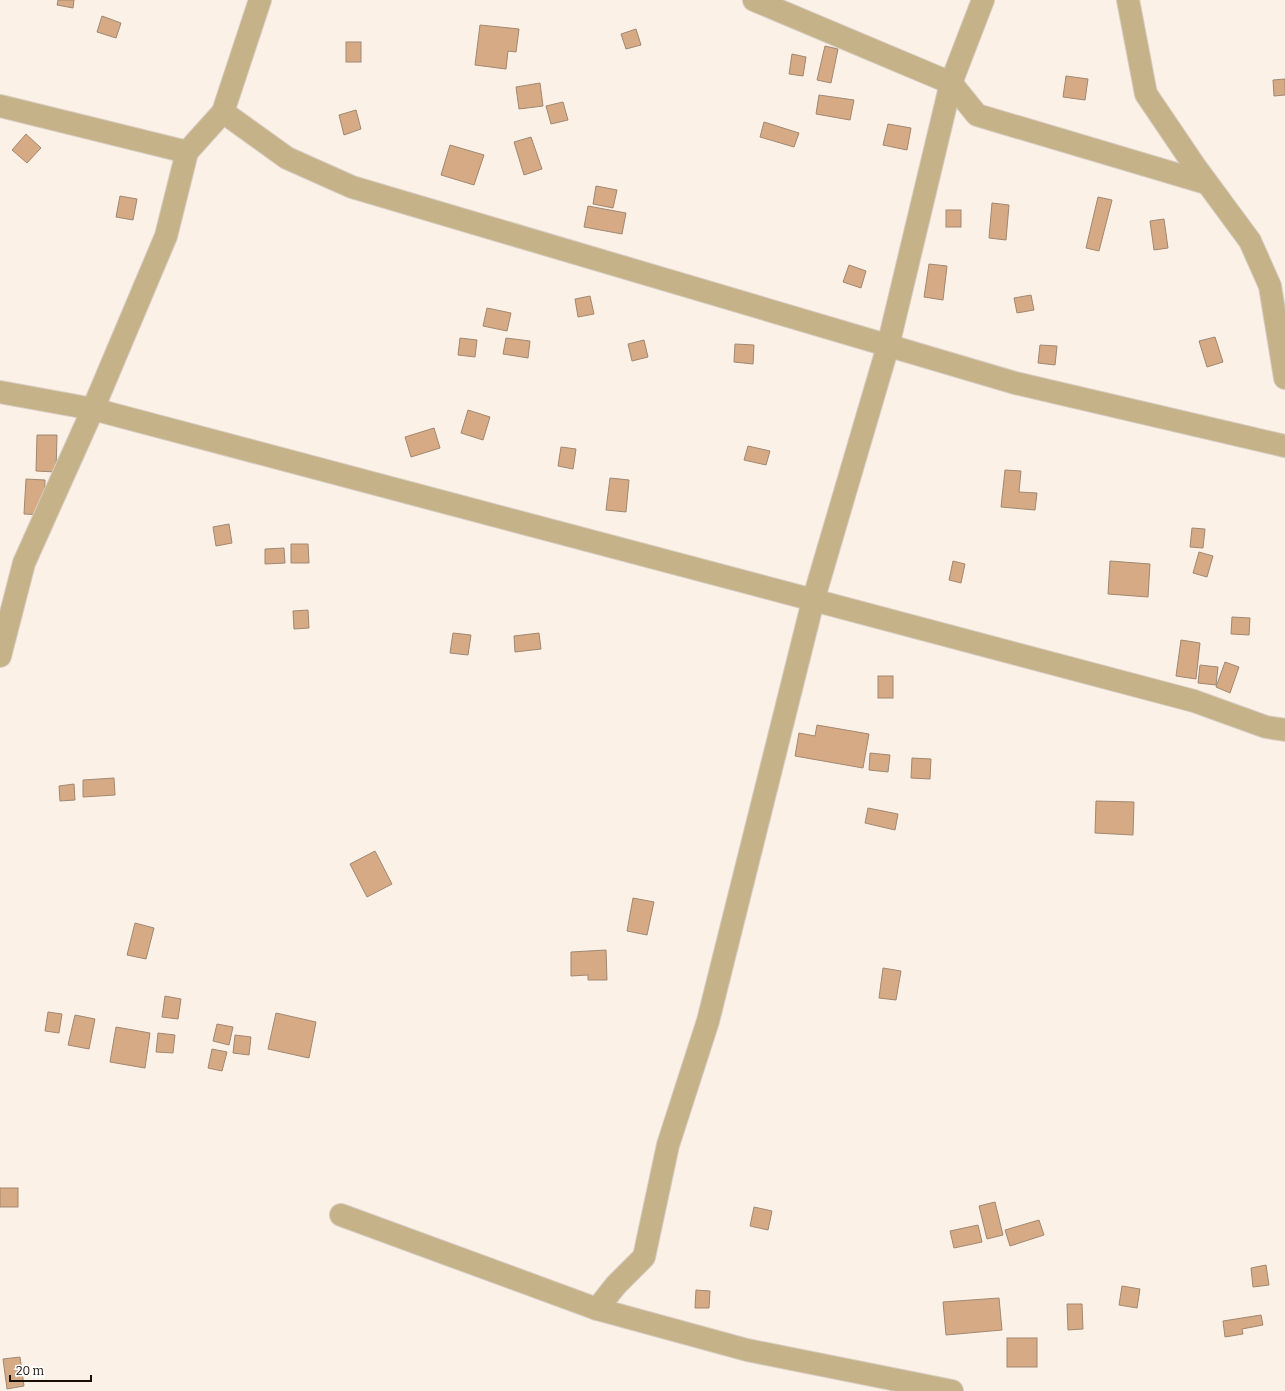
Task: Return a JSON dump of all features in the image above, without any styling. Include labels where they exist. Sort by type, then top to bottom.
[{"type":"street","points":[[0,656],[24,563],[93,409],[166,236],[187,152],[223,112],[260,0]]},
{"type":"street","points":[[754,0],[951,83],[977,115],[1206,183]]},
{"type":"street","points":[[597,1310],[616,1285],[644,1257],[668,1145],[708,1021],[813,601],[888,346],[951,83],[983,0]]},
{"type":"street","points":[[1128,0],[1146,94],[1206,183],[1250,241],[1270,286],[1285,378]]},
{"type":"street","points":[[0,106],[187,152]]},
{"type":"street","points":[[223,112],[287,158],[352,187],[1015,383],[1285,446]]},
{"type":"street","points":[[0,392],[93,409],[1194,701],[1266,727],[1285,730]]},
{"type":"street","points":[[341,1215],[597,1310],[747,1350],[952,1391]]},
{"type":"building","points":[[58,0],[74,0],[73,8],[57,5]]},
{"type":"building","points":[[102,16],[121,23],[116,38],[97,32]]},
{"type":"building","points":[[480,25],[519,29],[516,52],[508,51],[506,69],[475,65]]},
{"type":"building","points":[[636,29],[641,45],[626,49],[621,34]]},
{"type":"building","points":[[346,42],[361,42],[361,62],[346,62]]},
{"type":"building","points":[[825,46],[838,49],[831,83],[817,80]]},
{"type":"building","points":[[792,54],[806,57],[803,76],[789,74]]},
{"type":"building","points":[[1066,76],[1088,79],[1085,100],[1063,97]]},
{"type":"building","points":[[1285,79],[1285,95],[1274,96],[1273,80]]},
{"type":"building","points":[[540,83],[543,106],[519,109],[516,87]]},
{"type":"building","points":[[819,95],[854,100],[850,120],[816,114]]},
{"type":"building","points":[[563,102],[568,120],[551,124],[546,106]]},
{"type":"building","points":[[356,110],[361,129],[344,135],[339,115]]},
{"type":"building","points":[[764,122],[799,133],[794,147],[760,137]]},
{"type":"building","points":[[888,124],[911,128],[907,150],[883,145]]},
{"type":"building","points":[[26,134],[41,148],[27,163],[12,150]]},
{"type":"building","points":[[531,137],[542,169],[524,175],[514,142]]},
{"type":"building","points":[[450,145],[484,155],[474,185],[441,175]]},
{"type":"building","points":[[596,186],[617,190],[613,208],[593,204]]},
{"type":"building","points":[[120,196],[137,199],[133,220],[116,217]]},
{"type":"building","points":[[1098,197],[1112,200],[1099,251],[1086,248]]},
{"type":"building","points":[[992,203],[1009,205],[1006,240],[989,238]]},
{"type":"building","points":[[588,206],[626,213],[622,234],[584,227]]},
{"type":"building","points":[[946,210],[961,210],[961,227],[946,227]]},
{"type":"building","points":[[1164,219],[1168,248],[1154,250],[1150,221]]},
{"type":"building","points":[[929,264],[947,266],[943,300],[924,297]]},
{"type":"building","points":[[849,265],[866,271],[861,288],[843,282]]},
{"type":"building","points":[[1031,295],[1034,310],[1017,313],[1014,298]]},
{"type":"building","points":[[590,296],[594,314],[578,317],[575,299]]},
{"type":"building","points":[[487,308],[511,313],[507,331],[483,326]]},
{"type":"building","points":[[1215,337],[1223,362],[1207,367],[1199,341]]},
{"type":"building","points":[[460,338],[477,340],[475,357],[458,355]]},
{"type":"building","points":[[506,338],[530,341],[528,358],[503,354]]},
{"type":"building","points":[[644,340],[648,357],[632,361],[628,344]]},
{"type":"building","points":[[735,344],[754,345],[753,364],[734,362]]},
{"type":"building","points":[[1040,345],[1057,346],[1055,365],[1038,363]]},
{"type":"building","points":[[468,410],[490,417],[483,440],[461,433]]},
{"type":"building","points":[[434,428],[440,448],[411,457],[405,437]]},
{"type":"building","points":[[37,435],[57,435],[56,472],[36,471]]},
{"type":"building","points":[[748,446],[770,451],[766,465],[744,460]]},
{"type":"building","points":[[561,447],[576,449],[573,469],[558,466]]},
{"type":"building","points":[[1005,470],[1021,471],[1019,492],[1037,493],[1035,510],[1001,507]]},
{"type":"building","points":[[610,478],[629,480],[626,512],[606,510]]},
{"type":"building","points":[[26,479],[45,480],[44,515],[24,514]]},
{"type":"building","points":[[229,524],[232,543],[216,546],[213,527]]},
{"type":"building","points":[[1192,528],[1205,529],[1203,548],[1190,547]]},
{"type":"building","points":[[291,544],[308,544],[309,563],[291,563]]},
{"type":"building","points":[[284,548],[285,563],[265,564],[265,549]]},
{"type":"building","points":[[1199,552],[1213,556],[1207,577],[1193,573]]},
{"type":"building","points":[[953,561],[965,564],[961,583],[949,580]]},
{"type":"building","points":[[1110,561],[1150,564],[1148,597],[1108,594]]},
{"type":"building","points":[[308,610],[309,628],[294,629],[293,611]]},
{"type":"building","points":[[1232,617],[1250,618],[1249,635],[1231,634]]},
{"type":"building","points":[[453,633],[471,635],[468,655],[450,653]]},
{"type":"building","points":[[539,633],[541,649],[515,652],[514,636]]},
{"type":"building","points":[[1181,640],[1200,643],[1196,679],[1176,676]]},
{"type":"building","points":[[1225,662],[1239,667],[1230,693],[1216,687]]},
{"type":"building","points":[[1200,665],[1218,667],[1216,685],[1198,683]]},
{"type":"building","points":[[878,676],[893,676],[893,698],[878,698]]},
{"type":"building","points":[[817,725],[869,734],[863,768],[795,756],[799,733],[815,736]]},
{"type":"building","points":[[870,753],[890,755],[888,772],[869,770]]},
{"type":"building","points":[[912,758],[931,759],[930,779],[911,778]]},
{"type":"building","points":[[114,778],[115,795],[83,797],[83,780]]},
{"type":"building","points":[[74,784],[75,800],[60,801],[59,786]]},
{"type":"building","points":[[1096,801],[1134,802],[1133,835],[1095,833]]},
{"type":"building","points":[[868,808],[898,814],[895,830],[865,823]]},
{"type":"building","points":[[375,851],[392,884],[367,897],[350,864]]},
{"type":"building","points":[[633,898],[654,902],[647,935],[627,931]]},
{"type":"building","points":[[135,923],[154,928],[146,959],[127,955]]},
{"type":"building","points":[[606,950],[607,980],[588,980],[588,975],[571,976],[571,952]]},
{"type":"building","points":[[883,968],[901,971],[896,1000],[879,998]]},
{"type":"building","points":[[165,996],[181,999],[178,1019],[162,1017]]},
{"type":"building","points":[[48,1012],[62,1014],[59,1033],[45,1031]]},
{"type":"building","points":[[276,1013],[316,1022],[309,1058],[268,1049]]},
{"type":"building","points":[[75,1015],[95,1019],[89,1049],[68,1045]]},
{"type":"building","points":[[217,1024],[233,1027],[229,1045],[213,1041]]},
{"type":"building","points":[[116,1027],[150,1033],[145,1068],[110,1062]]},
{"type":"building","points":[[158,1033],[175,1035],[173,1053],[156,1052]]},
{"type":"building","points":[[235,1035],[251,1037],[249,1055],[233,1053]]},
{"type":"building","points":[[212,1049],[227,1052],[222,1071],[208,1068]]},
{"type":"building","points":[[0,1188],[18,1188],[18,1207],[0,1207]]},
{"type":"building","points":[[995,1202],[1003,1235],[987,1239],[979,1206]]},
{"type":"building","points":[[754,1207],[772,1211],[768,1230],[750,1226]]},
{"type":"building","points":[[1039,1220],[1044,1235],[1010,1246],[1005,1230]]},
{"type":"building","points":[[978,1225],[982,1242],[954,1248],[950,1231]]},
{"type":"building","points":[[1266,1265],[1269,1285],[1253,1287],[1251,1268]]},
{"type":"building","points":[[1122,1286],[1140,1289],[1137,1308],[1119,1305]]},
{"type":"building","points":[[696,1290],[710,1291],[709,1308],[695,1308]]},
{"type":"building","points":[[999,1298],[1002,1330],[946,1335],[943,1302]]},
{"type":"building","points":[[1067,1304],[1082,1304],[1083,1329],[1068,1330]]},
{"type":"building","points":[[1261,1315],[1263,1325],[1242,1329],[1243,1334],[1225,1337],[1223,1321]]},
{"type":"building","points":[[1007,1338],[1037,1338],[1037,1367],[1007,1367]]},
{"type":"building","points":[[20,1357],[24,1386],[7,1389],[3,1359]]}]
